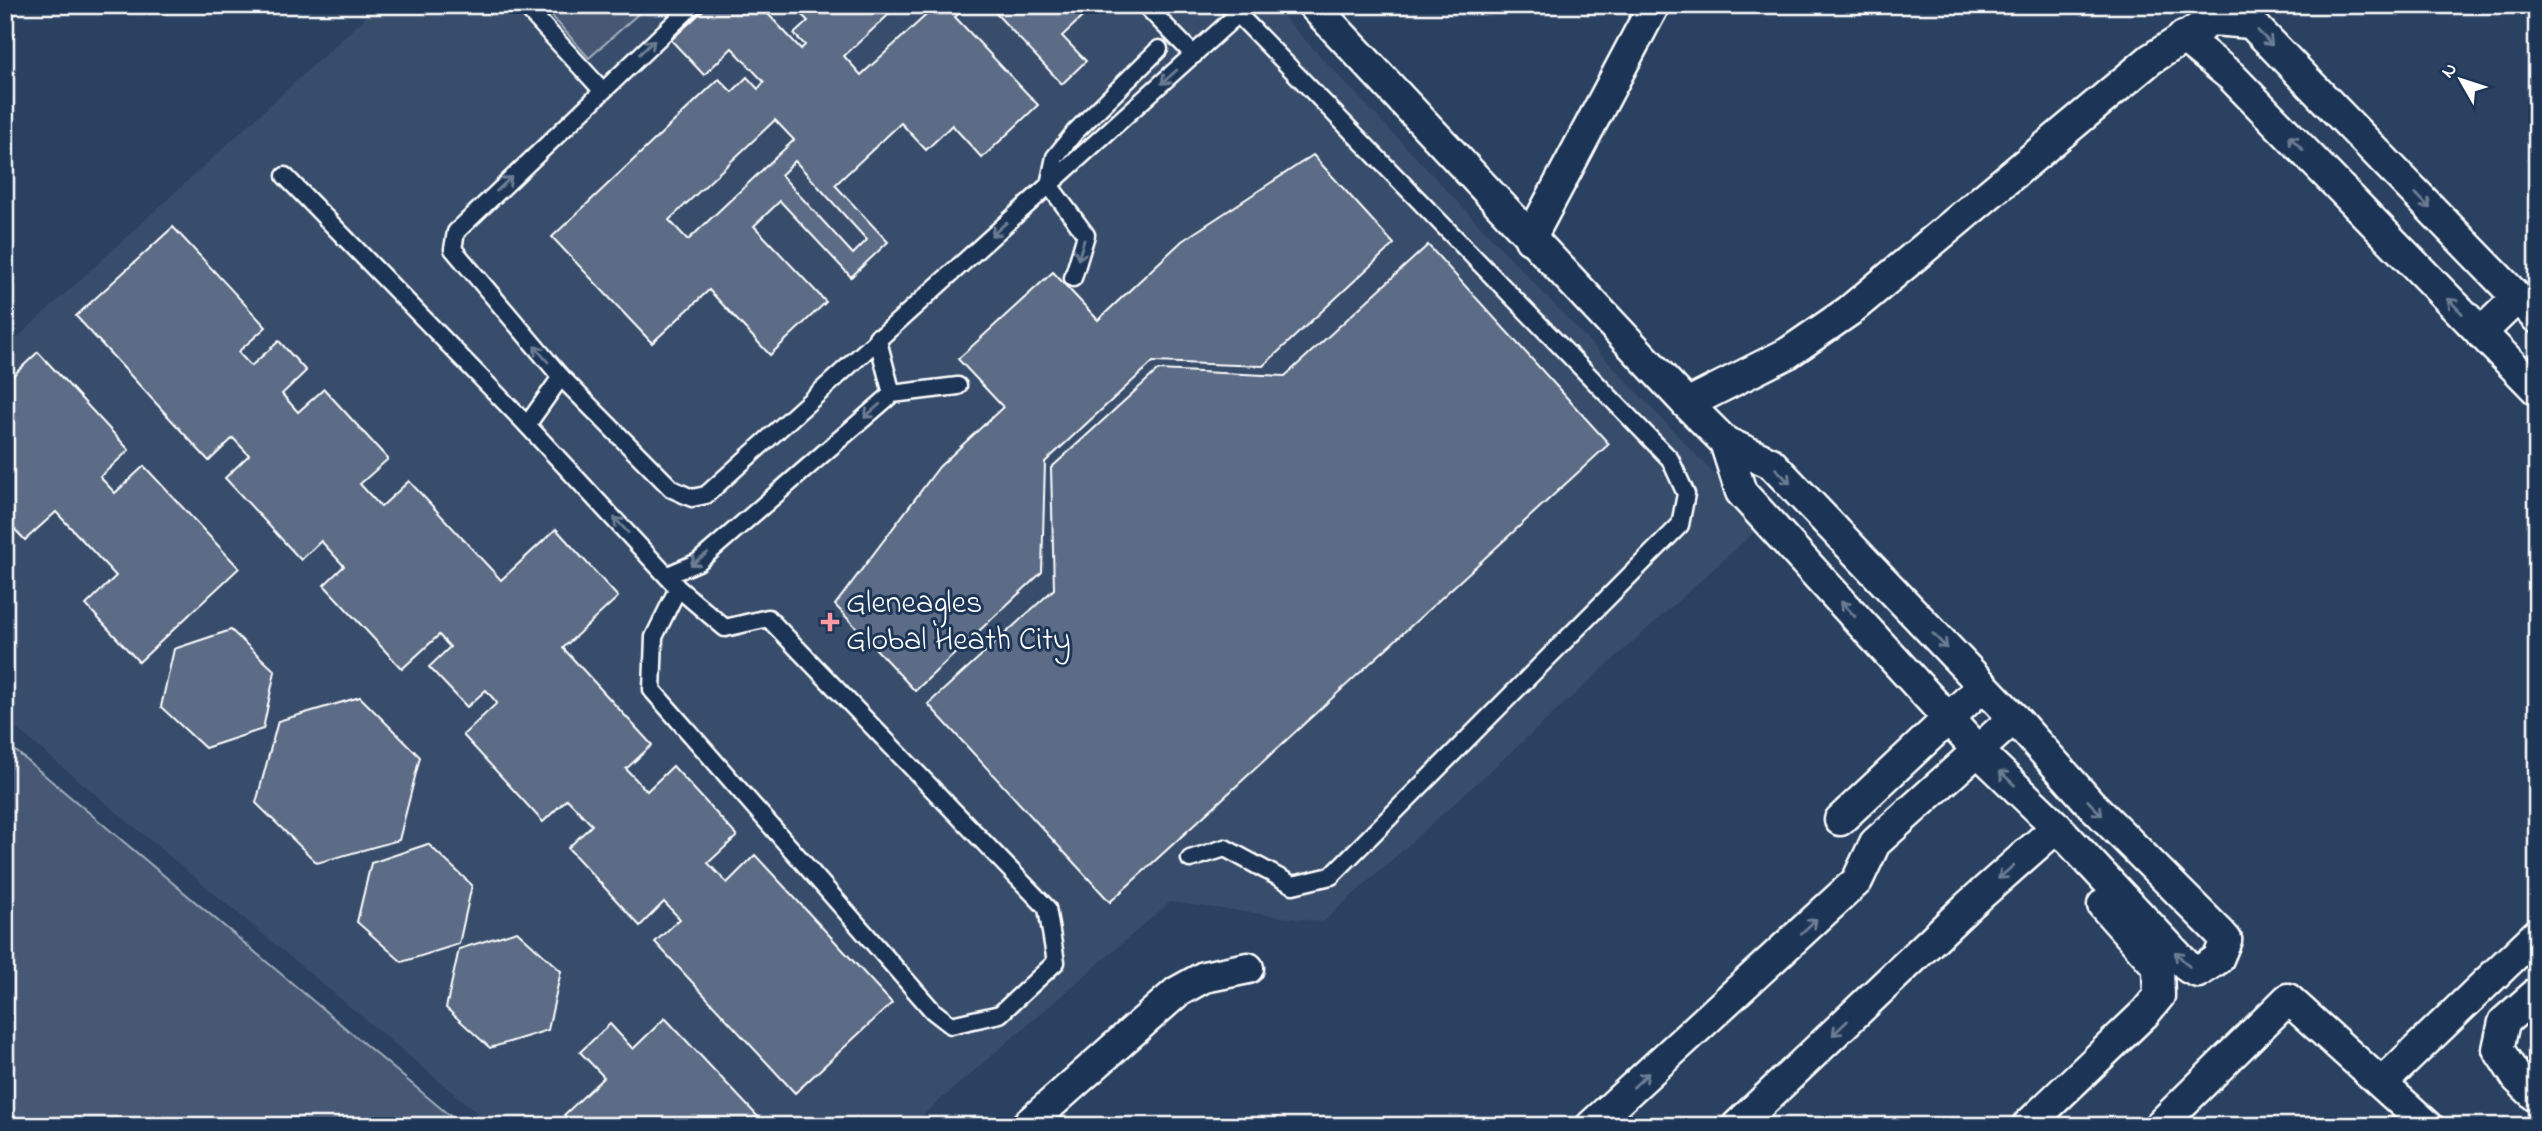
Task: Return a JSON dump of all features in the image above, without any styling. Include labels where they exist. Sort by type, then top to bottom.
[{"type":"street","points":[[1313,5],[1687,404],[1725,442],[1771,463],[2014,718],[2089,802],[2220,932],[2226,940],[2218,959],[2198,972],[2189,968],[2051,833]]},
{"type":"street","points":[[1530,239],[1654,5]]},
{"type":"street","points":[[1687,404],[1788,353],[1849,311],[2151,59],[2211,20],[2251,23],[2527,308],[2481,333]]},
{"type":"street","points":[[2183,37],[2231,76],[2537,390]]},
{"type":"street","points":[[1725,442],[1741,492],[2051,833],[2158,967],[2159,996],[2145,1013],[2027,1126]]},
{"type":"street","points":[[1840,820],[1983,686]]},
{"type":"street","points":[[1591,1126],[1857,881],[1875,843],[2014,718]]},
{"type":"street","points":[[1737,1126],[1968,906],[2051,833]]},
{"type":"street","points":[[2382,1083],[2537,934]]},
{"type":"street","points":[[1026,1126],[1177,992],[1204,977],[1248,968]]},
{"type":"street","points":[[2537,993],[2504,1022],[2498,1049],[2517,1078],[2537,1097]]},
{"type":"street","points":[[2159,1126],[2288,999],[2425,1125]]},
{"type":"lane","points":[[524,5],[601,89]]},
{"type":"lane","points":[[693,5],[601,89],[456,232],[453,249],[561,377],[672,489],[692,498],[706,495],[877,337],[1194,55],[1233,10],[1670,459],[1686,494],[1680,524],[1331,876],[1293,885],[1226,848],[1190,859]]},
{"type":"lane","points":[[1145,5],[1194,55]]},
{"type":"lane","points":[[1073,278],[1086,235],[1049,185],[1055,157],[1075,132],[1159,50]]},
{"type":"lane","points":[[285,176],[527,425],[673,582],[725,628],[768,618],[1047,908],[1056,962],[1000,1014],[969,1023],[951,1024],[933,1011],[652,690],[654,637],[673,582],[892,394],[958,386]]},
{"type":"lane","points":[[877,337],[892,394]]},
{"type":"lane","points":[[527,425],[561,377]]},
{"type":"shaded area","name":"Gleneagles Global Heath City","points":[[379,5],[1272,5],[1762,525],[1323,922],[1170,902],[910,1126],[493,1126],[5,719],[5,349]]},
{"type":"shaded area","points":[[542,5],[648,5],[589,58]]},
{"type":"shaded area","points":[[5,742],[462,1126],[5,1126]]},
{"type":"building","points":[[709,5],[778,5],[768,14],[801,49],[805,45],[794,34],[808,21],[796,9],[800,5],[899,5],[844,56],[861,75],[937,5],[968,5],[955,17],[1038,105],[982,158],[952,125],[926,150],[901,123],[835,185],[888,242],[851,277],[780,201],[754,226],[826,302],[770,355],[709,290],[652,343],[552,237],[719,79],[732,92],[747,77],[758,89],[764,82],[732,48],[704,75],[671,40]],"holes":[[[775,120],[794,140],[688,240],[669,220]],[[795,161],[867,240],[853,254],[781,175]]]},
{"type":"building","points":[[988,5],[1095,5],[1062,36],[1086,61],[1062,84]]},
{"type":"building","points":[[1313,155],[1394,244],[1263,366],[1153,362],[1045,462],[1042,572],[915,691],[835,605],[939,467],[1003,407],[958,359],[1053,272],[1098,320],[1182,241]]},
{"type":"building","points":[[173,227],[266,327],[238,352],[251,366],[279,341],[306,371],[282,394],[298,412],[324,389],[388,459],[360,484],[381,507],[409,481],[501,580],[556,529],[618,597],[563,648],[652,745],[626,769],[647,791],[673,766],[737,836],[708,863],[727,883],[755,855],[892,1003],[795,1093],[655,942],[680,919],[664,902],[640,926],[568,848],[592,825],[567,799],[543,822],[463,735],[497,703],[486,690],[467,707],[429,667],[450,647],[439,635],[402,669],[324,585],[344,566],[321,541],[301,560],[225,478],[249,455],[233,438],[209,461],[76,316]]},
{"type":"building","points":[[1428,245],[1609,444],[1110,902],[928,704],[1054,589],[1051,468],[1158,370],[1285,376]]},
{"type":"building","points":[[38,352],[129,450],[100,477],[115,493],[144,466],[239,568],[139,662],[86,605],[116,576],[56,512],[25,540],[5,519],[5,383]]},
{"type":"building","points":[[231,630],[275,671],[263,729],[205,748],[161,707],[174,649]]},
{"type":"building","points":[[360,697],[420,757],[399,840],[317,863],[256,803],[278,721]]},
{"type":"building","points":[[428,844],[472,885],[459,944],[402,962],[357,922],[371,863]]},
{"type":"building","points":[[517,931],[561,971],[548,1030],[490,1048],[446,1008],[459,949]]},
{"type":"building","points":[[665,1018],[762,1121],[757,1126],[574,1126],[564,1115],[604,1077],[580,1052],[610,1024],[633,1049]]},
{"type":"place","name":"Gleneagles Global Heath City","points":[[830,622]]}]
